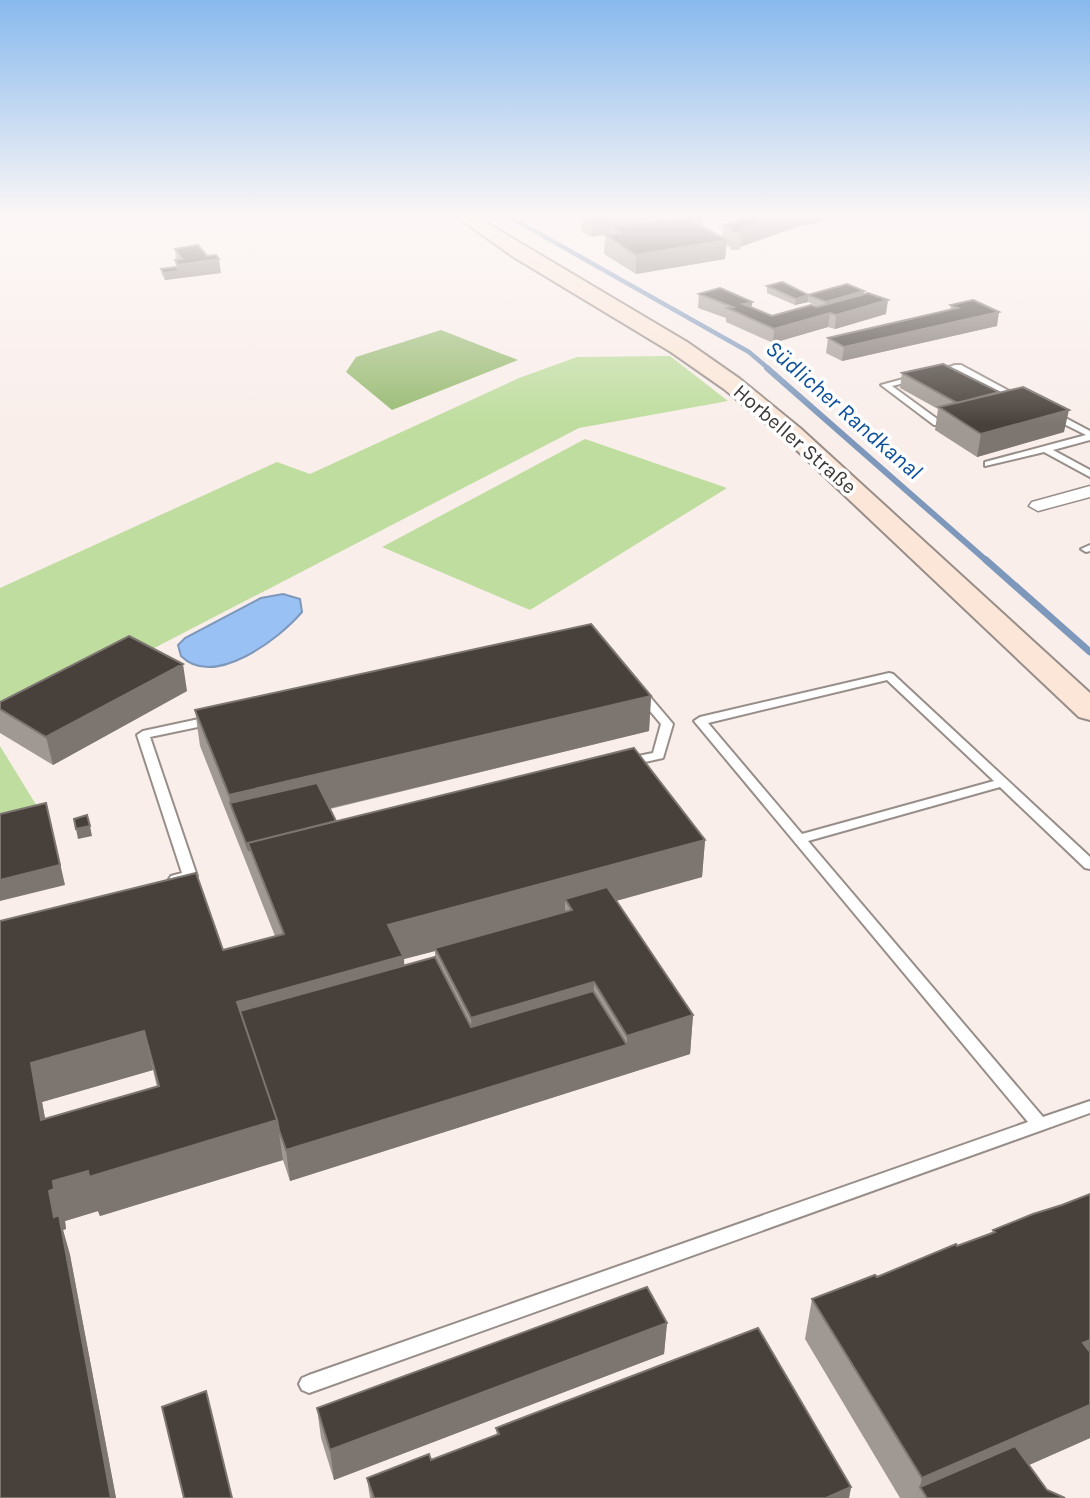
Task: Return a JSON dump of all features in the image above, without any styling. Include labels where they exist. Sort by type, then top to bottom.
[{"type":"main road","name":"Horbeller Straße","points":[[576,286],[679,347],[732,384],[792,433],[1090,710]]},
{"type":"street","points":[[1038,506],[1090,491]]},
{"type":"lane","points":[[937,423],[885,385],[958,367],[1030,404]]},
{"type":"lane","points":[[1042,410],[1090,436]]},
{"type":"lane","points":[[988,464],[1090,436]]},
{"type":"lane","points":[[1045,449],[1090,474]]},
{"type":"lane","points":[[1040,1125],[700,721],[889,676],[1090,865]]},
{"type":"lane","points":[[620,764],[659,755],[667,724],[634,685]]},
{"type":"lane","points":[[165,882],[190,876],[144,735],[223,718]]},
{"type":"lane","points":[[800,839],[1002,783]]},
{"type":"lane","points":[[309,1384],[1090,1107]]},
{"type":"green space","points":[[441,330],[518,360],[392,410],[346,372],[356,357]]},
{"type":"green space","points":[[670,356],[728,401],[579,428],[0,728],[0,588],[277,462],[310,474],[519,378],[577,357]]},
{"type":"green space","points":[[585,439],[727,488],[530,610],[382,547]]},
{"type":"green space","points":[[0,746],[46,821],[0,831]]},
{"type":"water","points":[[283,594],[300,599],[302,612],[262,646],[228,664],[211,667],[195,665],[181,656],[178,645],[185,638],[261,598]]},
{"type":"building","points":[[767,286],[790,286],[808,295],[796,299]]},
{"type":"building","points":[[840,286],[852,286],[864,291],[826,302],[808,295]]},
{"type":"building","points":[[720,288],[752,302],[743,304],[772,316],[868,293],[888,300],[774,329],[727,308],[733,307],[699,294]]},
{"type":"building","points":[[973,300],[999,312],[844,347],[828,338],[958,308],[951,305]]},
{"type":"building","points":[[943,364],[999,392],[957,403],[902,373]]},
{"type":"building","points":[[1023,387],[1069,410],[981,434],[939,407]]},
{"type":"building","points":[[591,624],[651,696],[229,795],[195,710]]},
{"type":"building","points":[[129,636],[183,664],[46,737],[0,709],[0,702]]},
{"type":"building","points":[[634,748],[705,840],[388,925],[403,956],[237,1002],[277,1120],[89,1177],[88,1171],[53,1181],[54,1189],[49,1191],[54,1217],[59,1215],[111,1498],[0,1498],[0,921],[196,873],[223,950],[284,934],[248,843]],"holes":[[[144,1031],[159,1086],[41,1120],[31,1063]]]},
{"type":"building","points":[[317,783],[336,821],[248,843],[249,851],[230,803]]},
{"type":"building","points":[[46,803],[60,865],[0,880],[0,814]]},
{"type":"building","points":[[87,815],[90,826],[76,829],[74,819]]},
{"type":"building","points":[[607,887],[693,1015],[627,1036],[594,982],[471,1018],[435,948],[572,910],[565,899]]},
{"type":"building","points":[[435,957],[471,1027],[593,991],[627,1045],[286,1150],[240,1011]]},
{"type":"building","points":[[1090,1194],[1090,1340],[1083,1343],[1090,1352],[1090,1405],[922,1478],[812,1299],[875,1275],[877,1277]]},
{"type":"building","points":[[647,1287],[667,1323],[330,1450],[317,1408]]},
{"type":"building","points":[[758,1328],[851,1487],[826,1498],[374,1498],[367,1478],[429,1454],[431,1460],[499,1434],[496,1428]]},
{"type":"building","points":[[206,1391],[232,1498],[184,1498],[162,1407]]},
{"type":"building","points":[[1015,1446],[1047,1490],[1065,1498],[927,1498],[920,1487]]},
{"type":"waterway","name":"Südlicher Randkanal","points":[[632,286],[749,352],[769,369]]},
{"type":"waterway","name":"Südlicher Randkanal","points":[[767,368],[988,562]]},
{"type":"waterway","name":"Südlicher Randkanal","points":[[986,560],[1090,652]]}]
